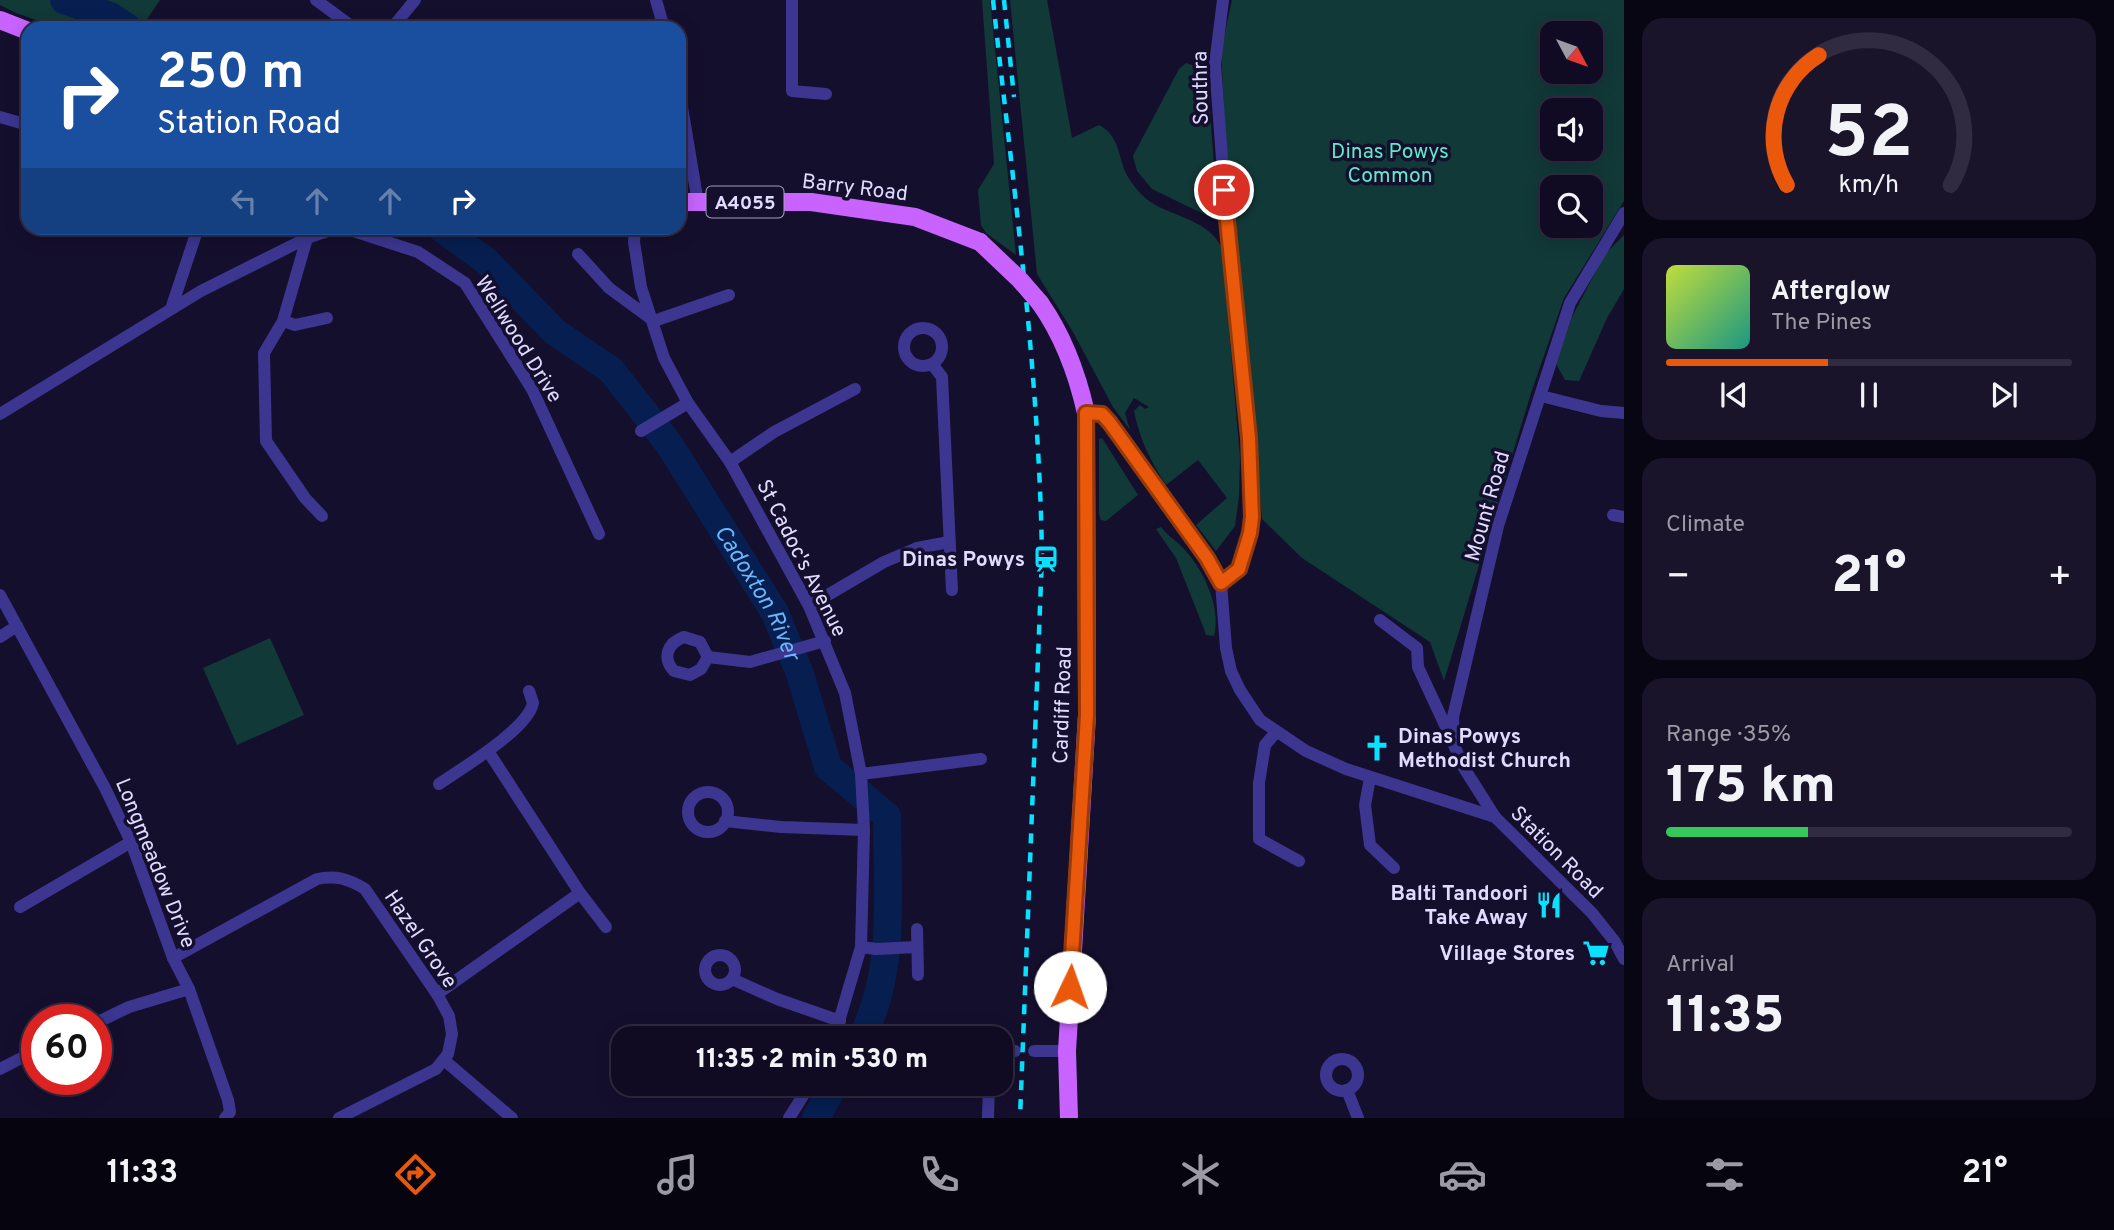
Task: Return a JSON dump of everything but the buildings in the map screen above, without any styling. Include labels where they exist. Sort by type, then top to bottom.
[{"type":"main road","points":[[0,20],[21,28]]},
{"type":"main road","name":"Barry Road","points":[[686,202],[811,202],[915,217],[980,242],[1040,303]]},
{"type":"main road","name":"Cardiff Road","points":[[1040,303],[1066,347],[1079,379],[1086,413],[1087,715],[1067,1051],[1069,1118]]},
{"type":"street","points":[[316,0],[344,21]]},
{"type":"street","points":[[398,21],[415,0]]},
{"type":"street","points":[[656,0],[662,21]]},
{"type":"street","points":[[792,0],[792,91],[826,94]]},
{"type":"street","name":"Southra","points":[[1221,583],[1239,569],[1247,546],[1252,517],[1249,438],[1228,240],[1215,64],[1223,0]]},
{"type":"street","points":[[0,117],[21,123]]},
{"type":"street","points":[[686,131],[698,203]]},
{"type":"street","name":"Mount Road","points":[[1495,817],[1464,768],[1454,745],[1453,717],[1498,526],[1570,303],[1624,212]]},
{"type":"street","points":[[171,310],[196,235]]},
{"type":"street","points":[[0,414],[20,399],[201,291],[316,235]]},
{"type":"street","name":"Wellwood Drive","points":[[366,235],[418,252],[465,283],[533,389],[599,534]]},
{"type":"street","name":"St Cadoc's Avenue","points":[[634,235],[641,287],[664,358],[688,403],[730,462],[809,606],[845,693],[861,774],[861,947],[839,1026]]},
{"type":"street","points":[[307,238],[283,321],[264,353],[266,441],[305,498],[322,516]]},
{"type":"street","points":[[578,254],[609,288],[654,321],[729,295]]},
{"type":"street","points":[[283,321],[295,325],[327,317]]},
{"type":"street","points":[[932,364],[942,377],[952,590]]},
{"type":"street","points":[[730,462],[774,432],[855,389]]},
{"type":"street","points":[[1541,396],[1601,411],[1624,413]]},
{"type":"street","points":[[641,432],[688,403]]},
{"type":"street","name":"Station Road","points":[[1086,413],[1102,414],[1110,423],[1207,558],[1221,583],[1226,648],[1231,671],[1260,720],[1306,751],[1370,778],[1495,817],[1592,913],[1620,945],[1624,959]]},
{"type":"street","points":[[809,606],[884,562],[917,548],[949,542]]},
{"type":"street","name":"Longmeadow Drive","points":[[0,595],[106,788],[131,842],[173,958],[189,989],[230,1106],[231,1116]]},
{"type":"street","points":[[1380,620],[1417,648],[1418,667],[1454,745]]},
{"type":"street","points":[[0,637],[17,626]]},
{"type":"street","points":[[708,657],[750,662],[825,641]]},
{"type":"street","points":[[439,783],[488,751],[529,716],[533,703],[529,691]]},
{"type":"street","points":[[1276,732],[1265,745],[1259,783],[1259,839],[1299,860]]},
{"type":"street","points":[[488,751],[580,893],[606,927]]},
{"type":"street","points":[[861,774],[981,759]]},
{"type":"street","points":[[1370,778],[1365,805],[1370,845],[1394,868]]},
{"type":"street","points":[[725,821],[781,827],[863,830]]},
{"type":"street","points":[[20,907],[131,842]]},
{"type":"street","name":"Hazel Grove","points":[[173,958],[317,879],[328,877],[353,881],[365,889],[449,1016],[452,1034],[444,1060]]},
{"type":"street","points":[[436,994],[580,893]]},
{"type":"street","points":[[917,929],[918,975]]},
{"type":"street","points":[[861,947],[917,947]]},
{"type":"street","points":[[732,979],[777,999],[840,1021]]},
{"type":"street","points":[[112,1015],[130,1007],[189,989]]},
{"type":"street","points":[[1034,1051],[1067,1051]]},
{"type":"street","points":[[0,1069],[21,1058]]},
{"type":"street","points":[[339,1118],[424,1076],[444,1060],[512,1118]]},
{"type":"street","points":[[1347,1090],[1358,1118]]},
{"type":"street","points":[[789,1118],[803,1096]]},
{"type":"street","points":[[988,1118],[989,1096]]},
{"type":"green space","points":[[0,0],[160,0],[146,21],[39,21],[0,5]]},
{"type":"green space","points":[[982,0],[990,0],[1016,255],[986,233],[981,225],[978,190],[994,164]]},
{"type":"green space","points":[[1010,0],[1047,0],[1072,138],[1099,125],[1105,129],[1115,142],[1126,173],[1141,194],[1160,208],[1206,229],[1222,248],[1240,457],[1235,526],[1216,551],[1196,525],[1227,498],[1198,460],[1166,485],[1146,449],[1134,411],[1140,405],[1145,409],[1149,407],[1134,398],[1125,413],[1130,430],[1113,407],[1073,332],[1037,274]]},
{"type":"green space","name":"Dinas Powys Common","points":[[1232,0],[1624,0],[1624,201],[1603,235],[1603,175],[1540,175],[1540,238],[1601,238],[1564,298],[1531,393],[1444,681],[1430,642],[1302,558],[1262,519],[1227,167],[1221,51]]},
{"type":"green space","points":[[1186,63],[1207,70],[1218,221],[1152,189],[1137,171],[1133,156],[1179,69]]},
{"type":"green space","points":[[1624,235],[1624,289],[1607,318],[1579,381],[1565,380],[1556,364],[1572,317],[1605,254]]},
{"type":"green space","points":[[1102,438],[1138,495],[1106,521],[1101,520],[1099,514],[1099,439]]},
{"type":"green space","points":[[1161,527],[1189,554],[1203,576],[1213,600],[1216,625],[1214,636],[1206,635],[1176,558],[1156,529]]},
{"type":"green space","points":[[270,638],[304,715],[237,745],[203,668]]},
{"type":"waterway","name":"Cadoxton River","points":[[64,0],[118,21]]},
{"type":"waterway","name":"Cadoxton River","points":[[451,235],[485,260],[555,332],[611,370],[669,444],[775,613],[800,674],[828,767],[887,816],[888,930],[880,986],[866,1026]]},
{"type":"waterway","name":"Cadoxton River","points":[[816,1118],[828,1096]]},
{"type":"railway","points":[[993,0],[1030,347],[1042,556],[1020,1118]]},
{"type":"railway","points":[[1004,0],[1014,97]]},
{"type":"place","name":"Dinas Powys","points":[[1046,559]]},
{"type":"place","name":"Dinas Powys Methodist Church","points":[[1377,748]]},
{"type":"place","name":"Balti Tandoori Take Away","points":[[1549,905]]},
{"type":"place","name":"Village Stores","points":[[1596,953]]},
{"type":"route","points":[[1070,987],[1087,715],[1086,413],[1102,414],[1110,423],[1207,558],[1221,583],[1236,573],[1243,559],[1252,517],[1249,438],[1224,190]]}]
